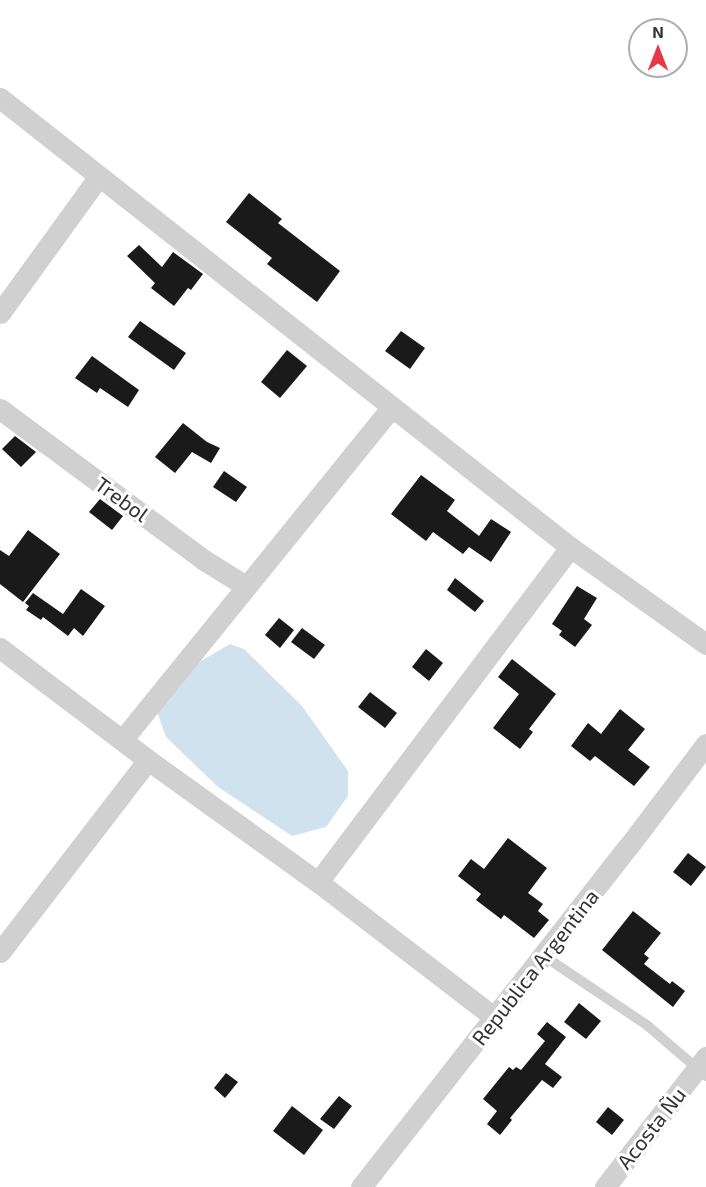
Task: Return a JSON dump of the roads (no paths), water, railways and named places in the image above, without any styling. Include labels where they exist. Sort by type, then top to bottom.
[{"type":"street","points":[[0,98],[570,548],[706,644]]},
{"type":"street","points":[[0,313],[99,176]]},
{"type":"street","points":[[123,739],[391,408]]},
{"type":"street","name":"Trebol","points":[[0,409],[204,560],[246,586]]},
{"type":"street","points":[[318,882],[570,548]]},
{"type":"street","points":[[0,648],[148,760],[318,882],[495,1018]]},
{"type":"street","name":"Republica Argentina","points":[[361,1187],[544,956],[706,744]]},
{"type":"street","points":[[0,952],[148,760]]},
{"type":"street","name":"Acosta Ñu","points":[[605,1187],[703,1067]]},
{"type":"lane","points":[[544,956],[648,1026],[703,1067]]},
{"type":"water","points":[[230,644],[244,649],[302,706],[348,771],[348,796],[326,827],[292,836],[218,787],[166,737],[154,703],[196,664]]}]
